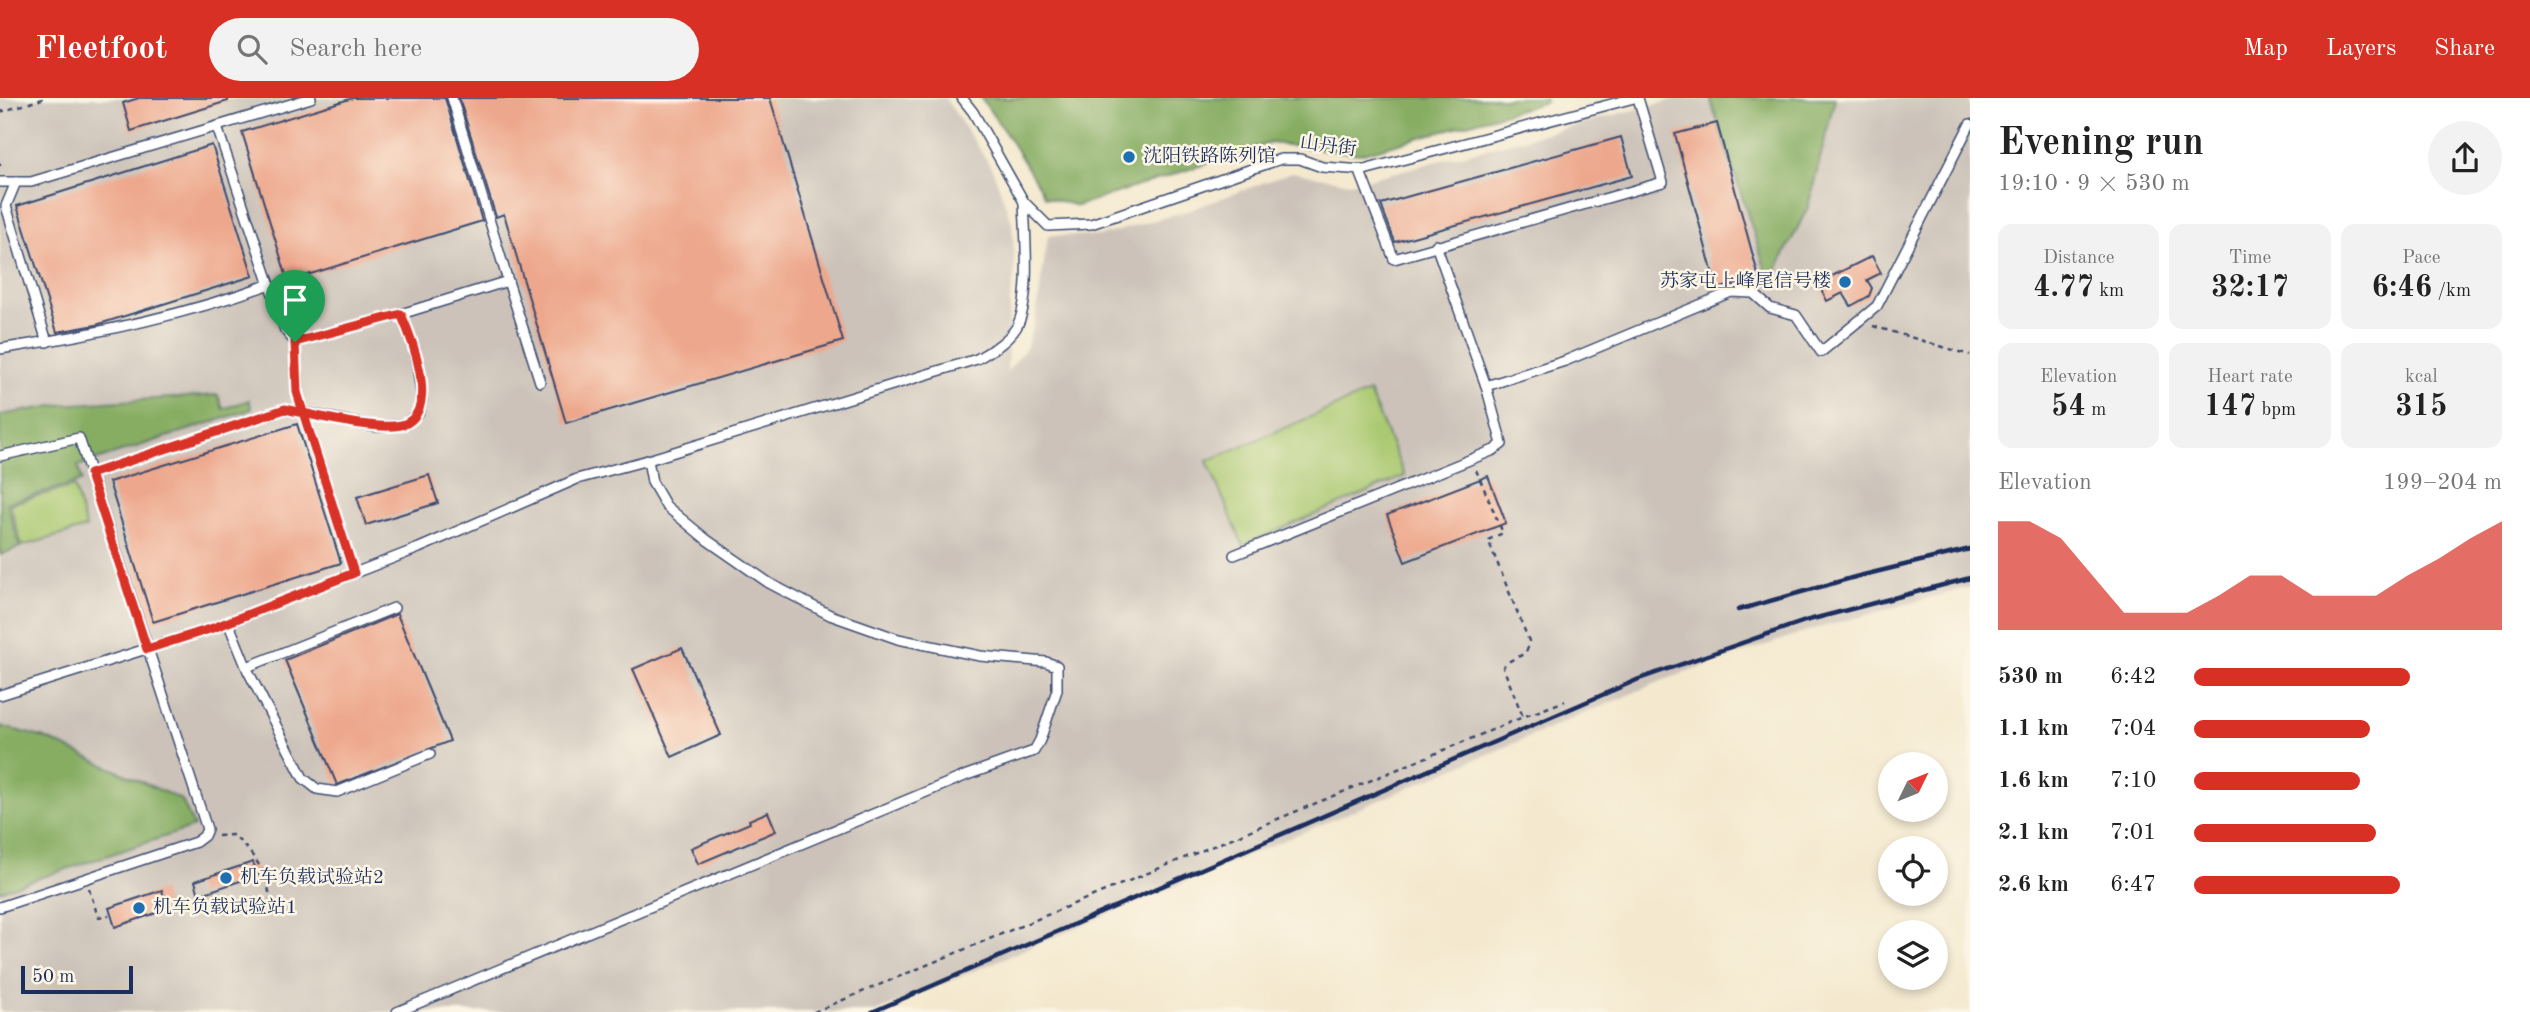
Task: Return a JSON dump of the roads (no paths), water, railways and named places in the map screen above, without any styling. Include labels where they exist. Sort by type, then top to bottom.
[{"type":"lane","points":[[0,182],[31,182],[311,98]]},
{"type":"lane","points":[[452,98],[540,382]]},
{"type":"lane","name":"山丹街","points":[[962,98],[973,112],[1024,202],[1048,226],[1091,224],[1280,159],[1300,159],[1322,167],[1359,169],[1636,98]]},
{"type":"lane","points":[[1359,169],[1394,259],[1663,181],[1636,98]]},
{"type":"lane","points":[[1486,386],[1565,361],[1731,292],[1753,293],[1770,308],[1796,315],[1821,352],[1877,306],[1970,124]]},
{"type":"lane","points":[[217,127],[285,330],[295,342],[401,314],[508,281]]},
{"type":"lane","points":[[16,182],[6,206],[47,342]]},
{"type":"lane","points":[[0,695],[228,622],[419,548],[577,479],[648,460],[977,359],[1002,345],[1017,327],[1027,284],[1024,202]]},
{"type":"lane","points":[[1234,555],[1472,460],[1502,444],[1486,386],[1436,245]]},
{"type":"lane","points":[[0,349],[100,331],[236,297],[270,284]]},
{"type":"lane","points":[[90,474],[285,409],[377,427],[406,424],[419,412],[422,398],[415,350],[401,314]]},
{"type":"lane","points":[[303,412],[354,573]]},
{"type":"lane","points":[[0,456],[79,438],[207,829],[204,836],[196,842],[0,907]]},
{"type":"lane","points":[[397,1012],[967,775],[1034,751],[1040,740],[1057,690],[1057,666],[1046,662],[980,656],[898,639],[830,615],[769,583],[707,540],[666,506],[652,482],[648,460]]},
{"type":"lane","points":[[247,667],[394,608]]},
{"type":"lane","points":[[228,622],[247,667],[303,778],[317,789],[337,792],[430,754]]},
{"type":"railway","points":[[1738,610],[1855,577],[1970,549]]},
{"type":"railway","points":[[872,1012],[1639,679],[1805,621],[1970,578]]},
{"type":"place","name":"沈阳铁路陈列馆","points":[[1129,157]]},
{"type":"place","name":"苏家屯上峰尾信号楼","points":[[1845,282]]},
{"type":"place","name":"机车负载试验站2","points":[[226,878]]},
{"type":"place","name":"机车负载试验站1","points":[[139,908]]}]
